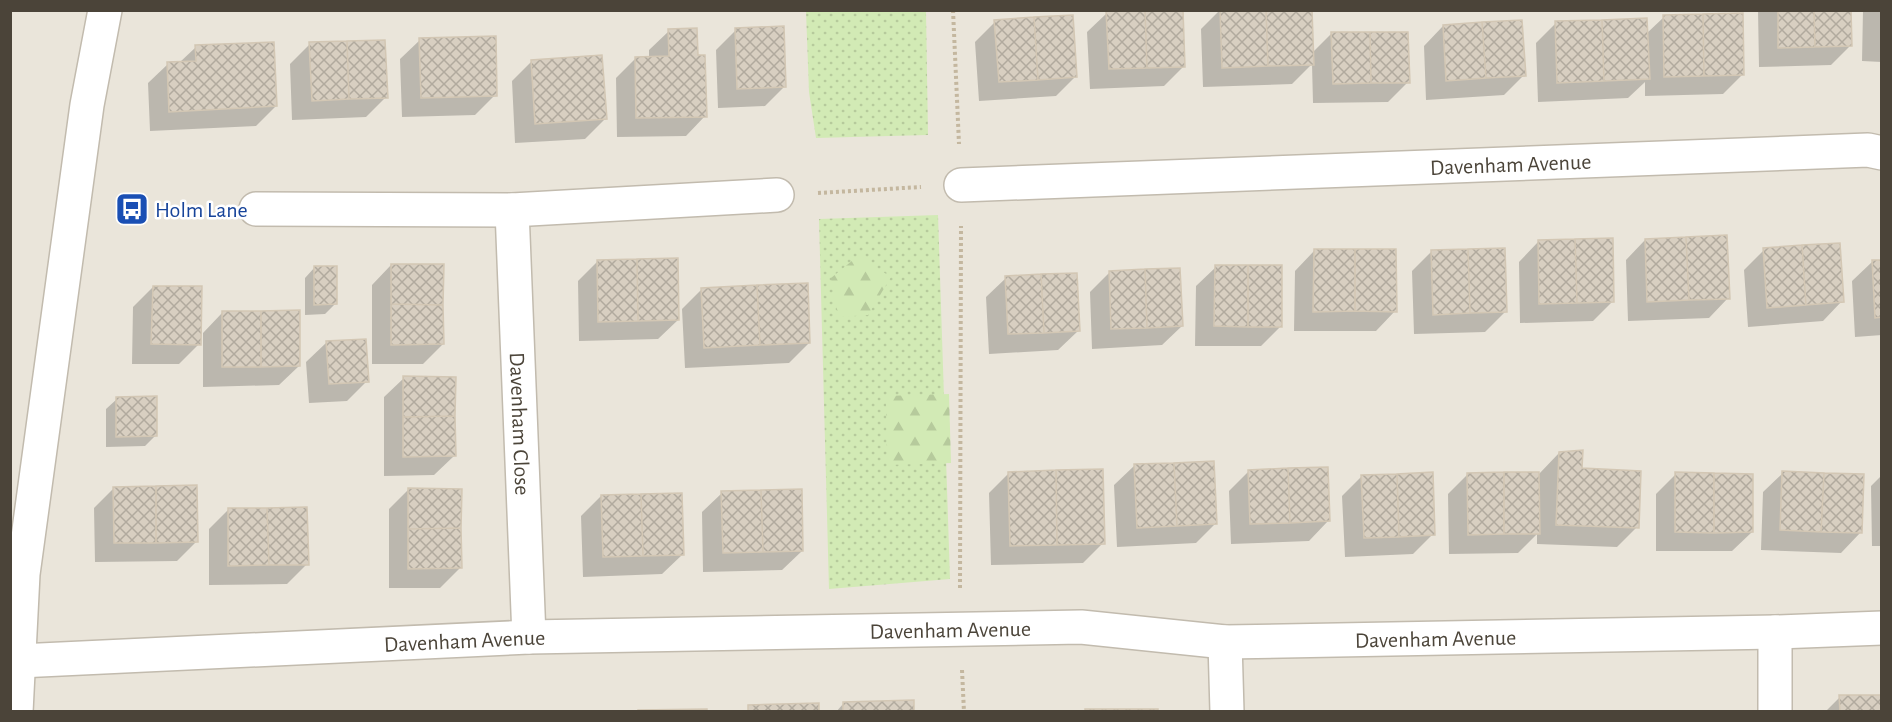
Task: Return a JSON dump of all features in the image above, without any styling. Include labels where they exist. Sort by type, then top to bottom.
[{"type":"street","points":[[16,711],[25,562],[87,105],[105,10]]},
{"type":"street","name":"Davenham Avenue","points":[[961,185],[1868,150],[1881,153]]},
{"type":"street","points":[[256,209],[512,210],[777,195]]},
{"type":"street","name":"Davenham Close","points":[[512,210],[529,637]]},
{"type":"street","name":"Davenham Avenue","points":[[19,661],[529,637],[1081,627],[1225,642],[1881,628]]},
{"type":"street","points":[[1775,632],[1775,711]]},
{"type":"street","points":[[1225,642],[1227,711]]},
{"type":"path","points":[[953,10],[961,185],[960,630]]},
{"type":"path","points":[[777,195],[961,185]]},
{"type":"shaded area","points":[[11,11],[1881,11],[1881,711],[11,711]]},
{"type":"green space","points":[[806,11],[926,11],[928,135],[816,138],[809,92]]},
{"type":"green space","points":[[938,215],[950,579],[829,589],[819,219]]},
{"type":"green space","points":[[858,256],[891,277],[868,315],[838,317],[831,278]]},
{"type":"green space","points":[[949,394],[951,463],[887,465],[886,396]]},
{"type":"building","points":[[1145,10],[1183,10],[1185,67],[1147,68]]},
{"type":"building","points":[[1145,10],[1147,68],[1109,69],[1106,11]]},
{"type":"building","points":[[1220,10],[1266,10],[1268,66],[1222,68]]},
{"type":"building","points":[[1266,10],[1312,10],[1314,65],[1268,66]]},
{"type":"building","points":[[1778,10],[1814,10],[1815,47],[1778,48]]},
{"type":"building","points":[[1814,10],[1851,10],[1852,46],[1815,47]]},
{"type":"building","points":[[1743,13],[1744,75],[1704,76],[1703,14]]},
{"type":"building","points":[[1703,14],[1704,76],[1664,77],[1663,15]]},
{"type":"building","points":[[1073,15],[1077,77],[1038,80],[1034,17]]},
{"type":"building","points":[[1034,17],[1038,80],[999,82],[994,20]]},
{"type":"building","points":[[1647,18],[1650,79],[1604,81],[1602,20]]},
{"type":"building","points":[[1522,20],[1526,76],[1486,78],[1482,22]]},
{"type":"building","points":[[1602,20],[1604,81],[1557,83],[1555,21]]},
{"type":"building","points":[[1482,22],[1486,78],[1446,81],[1443,25]]},
{"type":"building","points":[[784,26],[786,87],[737,89],[735,28]]},
{"type":"building","points":[[697,28],[698,55],[705,55],[707,117],[636,118],[635,57],[669,56],[668,29]]},
{"type":"building","points":[[1331,32],[1370,32],[1371,83],[1333,84]]},
{"type":"building","points":[[1370,32],[1408,32],[1410,83],[1371,83]]},
{"type":"building","points":[[496,36],[497,96],[421,98],[419,38]]},
{"type":"building","points":[[385,40],[388,98],[349,99],[347,41]]},
{"type":"building","points":[[347,41],[349,99],[312,101],[309,42]]},
{"type":"building","points":[[274,42],[277,106],[169,112],[167,62],[196,61],[195,45]]},
{"type":"building","points":[[602,55],[607,119],[535,124],[531,60]]},
{"type":"building","points":[[1727,235],[1730,299],[1689,300],[1686,237]]},
{"type":"building","points":[[1686,237],[1689,300],[1647,302],[1645,239]]},
{"type":"building","points":[[1613,238],[1614,302],[1577,303],[1575,239]]},
{"type":"building","points":[[1575,239],[1577,303],[1539,304],[1538,240]]},
{"type":"building","points":[[1840,243],[1844,302],[1806,305],[1802,245]]},
{"type":"building","points":[[1802,245],[1806,305],[1767,308],[1763,248]]},
{"type":"building","points":[[1505,248],[1507,312],[1470,313],[1468,249]]},
{"type":"building","points":[[1314,249],[1355,249],[1355,311],[1313,312]]},
{"type":"building","points":[[1355,249],[1396,249],[1397,312],[1355,311]]},
{"type":"building","points":[[1468,249],[1470,313],[1433,315],[1431,250]]},
{"type":"building","points":[[678,258],[679,320],[638,321],[637,259]]},
{"type":"building","points":[[637,259],[638,321],[598,322],[597,260]]},
{"type":"building","points":[[1872,260],[1882,260],[1882,317],[1875,318]]},
{"type":"building","points":[[391,264],[444,264],[443,305],[391,304]]},
{"type":"building","points":[[1215,265],[1248,265],[1248,327],[1214,326]]},
{"type":"building","points":[[1248,265],[1282,265],[1282,327],[1248,327]]},
{"type":"building","points":[[314,266],[337,266],[337,304],[314,305]]},
{"type":"building","points":[[1180,268],[1183,326],[1147,328],[1145,269]]},
{"type":"building","points":[[1145,269],[1147,328],[1111,329],[1109,271]]},
{"type":"building","points":[[1077,273],[1080,331],[1044,333],[1041,274]]},
{"type":"building","points":[[1041,274],[1044,333],[1008,334],[1005,276]]},
{"type":"building","points":[[808,283],[810,343],[760,345],[757,285]]},
{"type":"building","points":[[757,285],[760,345],[704,348],[701,288]]},
{"type":"building","points":[[153,286],[202,286],[201,345],[151,344]]},
{"type":"building","points":[[391,304],[443,305],[444,344],[391,345]]},
{"type":"building","points":[[300,310],[300,366],[261,367],[261,311]]},
{"type":"building","points":[[222,311],[261,311],[261,367],[222,367]]},
{"type":"building","points":[[366,339],[369,382],[329,384],[326,341]]},
{"type":"building","points":[[403,376],[456,377],[455,416],[403,417]]},
{"type":"building","points":[[157,396],[157,436],[116,437],[116,397]]},
{"type":"building","points":[[455,416],[456,456],[403,457],[403,417]]},
{"type":"building","points":[[1583,450],[1582,468],[1641,471],[1639,528],[1556,525],[1559,452]]},
{"type":"building","points":[[1214,461],[1217,524],[1177,526],[1174,463]]},
{"type":"building","points":[[1174,463],[1177,526],[1137,528],[1134,464]]},
{"type":"building","points":[[1328,467],[1330,521],[1290,523],[1288,468]]},
{"type":"building","points":[[1288,468],[1290,523],[1250,524],[1248,470]]},
{"type":"building","points":[[1103,469],[1105,544],[1057,545],[1056,470]]},
{"type":"building","points":[[1056,470],[1057,545],[1010,546],[1008,472]]},
{"type":"building","points":[[1782,471],[1824,473],[1821,532],[1780,530]]},
{"type":"building","points":[[1433,472],[1435,535],[1399,537],[1397,474]]},
{"type":"building","points":[[1504,472],[1504,534],[1468,535],[1467,473]]},
{"type":"building","points":[[1504,472],[1539,472],[1540,534],[1504,534]]},
{"type":"building","points":[[1675,472],[1714,473],[1714,533],[1675,532]]},
{"type":"building","points":[[1714,473],[1753,474],[1753,532],[1714,533]]},
{"type":"building","points":[[1824,473],[1864,474],[1862,533],[1821,532]]},
{"type":"building","points":[[1397,474],[1399,537],[1364,538],[1361,475]]},
{"type":"building","points":[[197,485],[198,542],[156,543],[156,486]]},
{"type":"building","points":[[156,486],[156,543],[114,543],[113,487]]},
{"type":"building","points":[[408,488],[462,489],[461,528],[408,529]]},
{"type":"building","points":[[802,489],[803,551],[763,552],[761,490]]},
{"type":"building","points":[[761,490],[763,552],[723,553],[721,491]]},
{"type":"building","points":[[682,493],[684,555],[643,556],[641,494]]},
{"type":"building","points":[[641,494],[643,556],[603,557],[601,495]]},
{"type":"building","points":[[307,507],[309,565],[269,565],[267,508]]},
{"type":"building","points":[[228,508],[267,508],[269,565],[228,566]]},
{"type":"building","points":[[461,528],[462,568],[408,569],[408,529]]},
{"type":"building","points":[[1839,695],[1882,695],[1882,712],[1840,712]]},
{"type":"building","points":[[914,700],[914,712],[843,712],[843,702]]},
{"type":"building","points":[[819,703],[819,712],[748,712],[748,705]]},
{"type":"building","points":[[707,709],[707,712],[638,712],[638,710]]},
{"type":"building","points":[[1085,709],[1158,709],[1158,712],[1085,712]]},
{"type":"place","name":"Holm Lane","points":[[132,209]]}]
